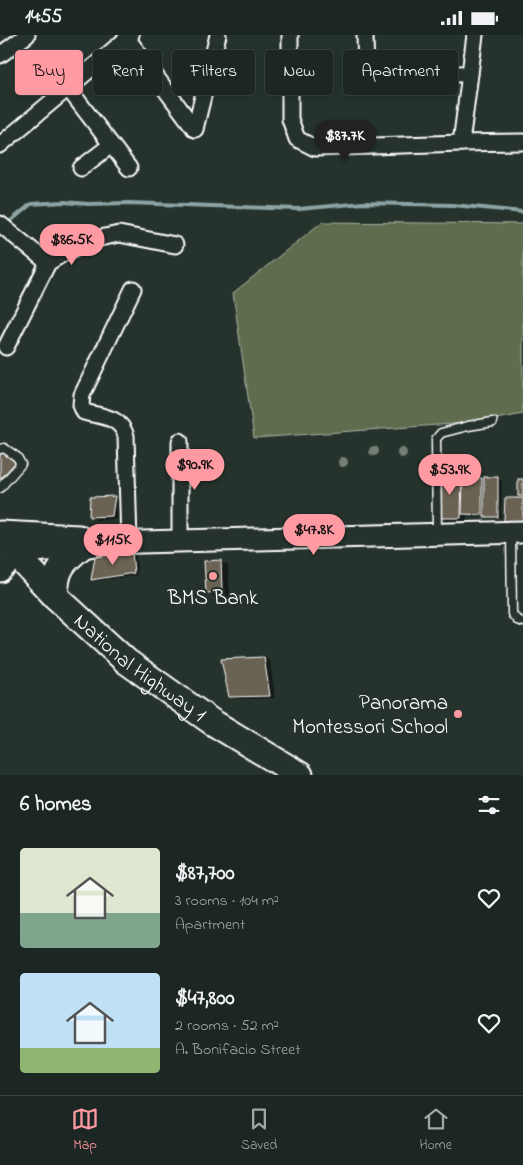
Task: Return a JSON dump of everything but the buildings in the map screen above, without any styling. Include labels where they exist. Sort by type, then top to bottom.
[{"type":"highway","name":"National Highway 1","points":[[0,537],[9,563],[55,596],[126,661],[212,722],[300,775]]},
{"type":"highway","points":[[55,596],[56,578],[62,566],[70,556],[94,545]]},
{"type":"main road","points":[[0,532],[91,537],[94,545]]},
{"type":"main road","points":[[9,563],[21,552],[94,545],[517,532]]},
{"type":"street","points":[[0,55],[27,35]]},
{"type":"street","points":[[83,75],[129,37],[195,129],[218,35]]},
{"type":"street","points":[[290,35],[290,119],[297,139],[315,148],[523,142]]},
{"type":"street","points":[[365,35],[366,73],[470,74]]},
{"type":"street","points":[[461,143],[475,35]]},
{"type":"street","points":[[0,145],[60,95]]},
{"type":"street","points":[[73,95],[129,168]]},
{"type":"street","points":[[81,168],[111,145]]},
{"type":"street","points":[[6,228],[48,263]]},
{"type":"street","points":[[6,347],[48,263],[67,251],[94,239],[119,234],[175,245]]},
{"type":"street","points":[[129,543],[126,436],[124,427],[117,421],[84,412],[81,405],[82,395],[133,289]]},
{"type":"street","points":[[180,441],[180,541]]},
{"type":"lane","points":[[437,534],[436,439],[441,433],[468,426],[494,423]]},
{"type":"lane","points":[[0,449],[4,448],[17,457],[21,464],[0,488]]},
{"type":"lane","points":[[517,532],[512,614],[517,620],[523,622]]},
{"type":"green space","points":[[322,222],[523,224],[523,414],[480,422],[254,438],[233,293]]},
{"type":"waterway","points":[[7,224],[31,204],[64,202],[299,209],[363,203],[453,205],[523,212]]},
{"type":"place","name":"BMS Bank","points":[[213,576]]},
{"type":"place","name":"Panorama Montessori School","points":[[458,714]]}]
